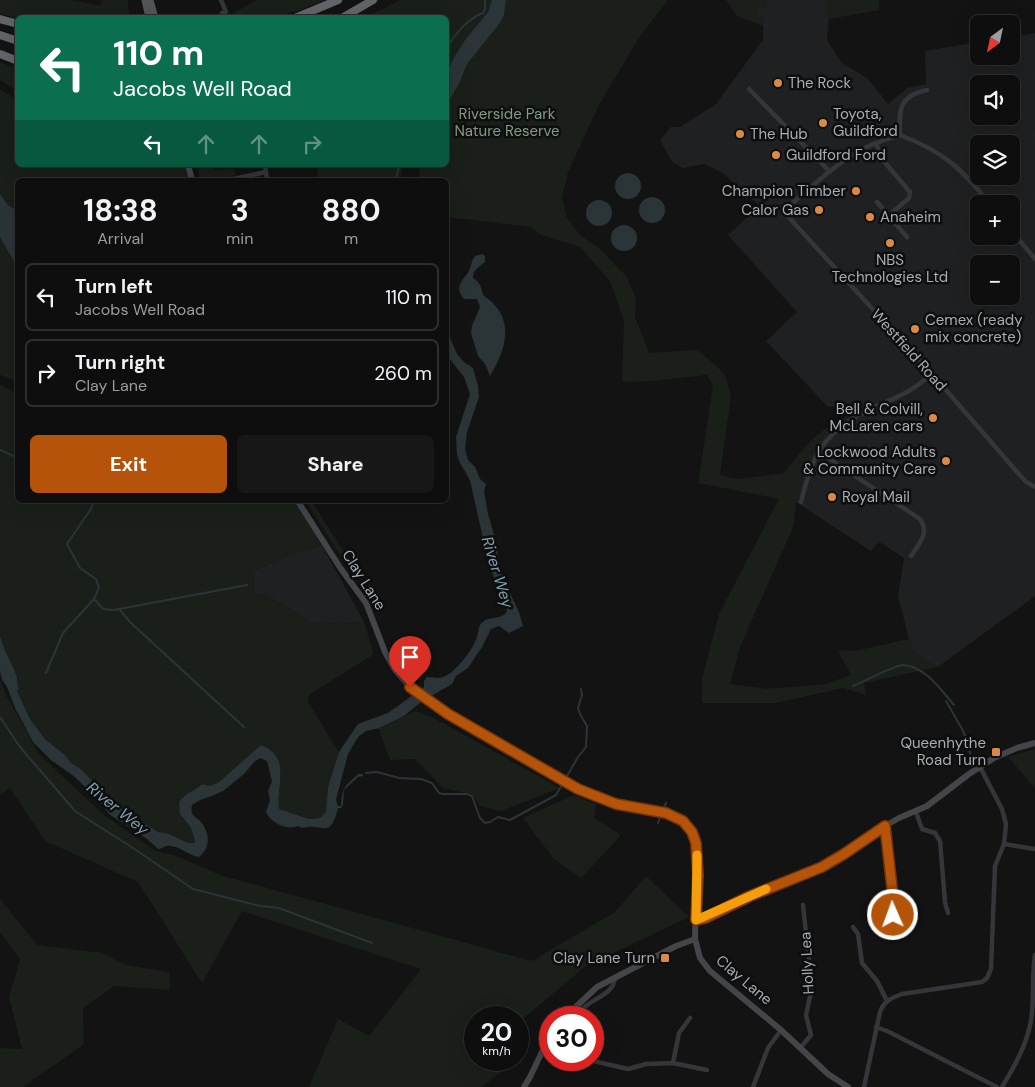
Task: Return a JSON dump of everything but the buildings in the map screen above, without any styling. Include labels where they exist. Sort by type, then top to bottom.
[{"type":"highway","points":[[302,15],[338,0]]},
{"type":"highway","points":[[347,15],[373,0]]},
{"type":"highway","points":[[0,19],[15,23]]},
{"type":"highway","points":[[0,35],[15,40]]},
{"type":"highway","points":[[0,54],[15,60]]},
{"type":"main road","points":[[145,0],[148,15]]},
{"type":"main road","points":[[150,0],[154,15]]},
{"type":"street","points":[[221,0],[226,12],[222,13]]},
{"type":"street","points":[[748,89],[830,172],[876,143],[900,135],[923,144],[952,162],[983,195]]},
{"type":"street","points":[[900,135],[900,108],[904,101],[909,96],[927,90]]},
{"type":"street","points":[[876,143],[882,159],[910,192],[909,198],[889,215]]},
{"type":"street","points":[[265,167],[267,178]]},
{"type":"street","points":[[239,178],[266,172]]},
{"type":"street","name":"Westfield Road","points":[[830,172],[783,211],[932,374],[1025,481],[1035,488]]},
{"type":"street","points":[[877,202],[907,237]]},
{"type":"street","points":[[1020,241],[1035,259]]},
{"type":"street","points":[[801,502],[808,474],[819,452],[830,436],[845,423],[908,391],[932,374]]},
{"type":"street","points":[[819,452],[920,519],[924,525],[924,537],[911,556]]},
{"type":"street","name":"Clay Lane","points":[[299,503],[341,569],[366,603],[394,670],[414,691],[564,782],[616,804],[673,815],[686,824],[693,835],[697,853],[695,939],[697,952],[706,968],[801,1047],[828,1074],[848,1087]]},
{"type":"street","points":[[696,920],[705,918],[750,896],[822,867],[898,818],[916,812],[932,802],[980,767],[1007,752],[1035,743]]},
{"type":"street","points":[[864,1087],[881,1008],[887,1000],[902,994],[977,983],[987,978],[991,969],[995,866],[1004,844],[1006,824],[1002,809],[980,767]]},
{"type":"street","points":[[916,812],[922,829],[935,833],[940,841],[945,902],[948,913]]},
{"type":"street","points":[[885,826],[895,914]]},
{"type":"street","points":[[1004,844],[1035,849]]},
{"type":"street","name":"Holly Lea","points":[[801,1047],[810,1035],[806,1015],[810,992],[810,971],[803,905]]},
{"type":"street","points":[[853,927],[858,934],[862,963],[877,981],[887,1000]]},
{"type":"street","points":[[576,1006],[597,986],[676,946],[695,939]]},
{"type":"street","points":[[1002,1087],[1025,1045],[1032,1014],[1032,973],[1035,955]]},
{"type":"street","points":[[586,1006],[610,991],[614,985],[615,976]]},
{"type":"street","points":[[673,1063],[679,1033],[690,1018]]},
{"type":"street","points":[[876,1027],[997,1087]]},
{"type":"street","points":[[753,1087],[768,1048],[781,1030]]},
{"type":"street","points":[[524,1087],[539,1058]]},
{"type":"street","points":[[604,1063],[628,1069],[646,1064],[673,1063],[707,1070]]},
{"type":"shaded area","points":[[769,0],[826,0],[829,19],[827,40],[842,63],[867,78],[888,104],[907,88],[926,84],[925,51],[970,44],[970,65],[1020,65],[1020,36],[1035,33],[1035,596],[938,667],[914,653],[909,639],[898,596],[904,558],[879,542],[871,551],[796,502],[806,465],[819,442],[831,427],[846,417],[846,405],[828,407],[766,341],[797,312],[728,235],[760,206],[723,173],[705,164],[683,168],[672,162],[660,140],[671,127],[680,127],[716,104],[763,40],[763,17],[757,16],[757,8],[764,8]]},
{"type":"shaded area","points":[[322,545],[364,622],[312,623],[265,594],[253,595],[254,571],[286,556]]},
{"type":"green space","points":[[0,0],[69,0],[100,5],[104,0],[128,0],[129,15],[15,15],[15,18],[0,13]]},
{"type":"green space","points":[[257,0],[325,0],[282,15],[230,15]]},
{"type":"green space","name":"Riverside Park Nature Reserve","points":[[400,0],[492,0],[488,12],[458,50],[449,70],[449,15],[369,15]]},
{"type":"green space","points":[[506,0],[668,0],[638,39],[599,105],[568,172],[562,198],[567,218],[581,236],[599,248],[627,277],[636,299],[635,317],[649,353],[698,350],[724,373],[731,396],[720,475],[738,479],[784,473],[818,434],[831,427],[819,442],[806,465],[796,502],[794,525],[740,647],[730,684],[767,689],[826,684],[851,675],[838,650],[855,651],[909,639],[914,653],[938,667],[864,683],[866,695],[843,688],[775,703],[702,703],[702,679],[719,614],[779,499],[698,483],[713,385],[707,375],[622,382],[624,321],[610,281],[580,247],[539,234],[532,227],[449,217],[449,178],[419,178],[420,167],[449,167],[449,101],[459,84],[467,64],[500,23],[504,15]]},
{"type":"green space","points":[[726,0],[769,0],[764,8],[757,8],[757,16],[762,14],[764,26],[737,16]]},
{"type":"green space","points":[[826,0],[879,0],[879,10],[829,19]]},
{"type":"green space","points":[[0,62],[15,68],[15,90],[0,80]]},
{"type":"green space","points":[[0,89],[15,99],[15,167],[186,167],[188,178],[15,178],[15,210],[8,205],[0,194]]},
{"type":"green space","points":[[197,167],[213,167],[214,170],[234,169],[236,176],[228,178],[200,178]]},
{"type":"green space","points":[[317,167],[403,167],[400,178],[318,178]]},
{"type":"green space","points":[[0,237],[15,263],[15,380],[0,375]]},
{"type":"green space","points":[[0,385],[15,392],[15,503],[296,503],[322,545],[286,556],[254,571],[253,595],[265,594],[312,623],[364,622],[374,654],[309,695],[308,702],[339,752],[328,787],[326,812],[320,818],[309,819],[279,809],[280,765],[277,757],[262,745],[219,782],[210,786],[202,784],[179,802],[182,817],[191,828],[195,841],[191,844],[169,834],[158,832],[122,809],[95,785],[81,769],[71,763],[65,755],[45,739],[30,719],[18,693],[18,680],[0,635]]},
{"type":"green space","points":[[307,503],[313,503],[359,576],[357,578]]},
{"type":"green space","points":[[0,679],[6,695],[39,754],[104,815],[156,851],[174,855],[220,875],[532,961],[615,912],[646,876],[689,917],[586,966],[529,1014],[529,1006],[464,1006],[464,1071],[502,1071],[481,1087],[309,1087],[338,1019],[369,1036],[421,969],[242,911],[202,983],[138,882],[45,841],[10,788],[0,795]]},
{"type":"green space","points":[[415,711],[432,717],[560,788],[501,811],[480,806],[472,794],[443,788],[415,759],[390,760],[378,728]]},
{"type":"green space","points":[[1035,749],[1035,788],[1008,757]]},
{"type":"green space","points":[[574,795],[596,804],[594,818],[621,835],[581,878],[554,859],[523,818]]},
{"type":"green space","points":[[0,899],[37,945],[102,953],[126,965],[169,972],[170,990],[114,986],[83,1008],[84,1044],[23,1087],[0,1087],[0,1048],[22,1049],[9,997],[20,959],[0,932]]},
{"type":"water","points":[[492,0],[506,0],[504,15],[500,23],[467,64],[459,84],[449,101],[449,69],[454,57],[488,12]]},
{"type":"water","points":[[628,173],[637,177],[641,186],[637,195],[628,199],[619,195],[615,186],[619,177]]},
{"type":"water","points":[[0,194],[8,205],[15,210],[15,263],[0,237]]},
{"type":"water","points":[[652,197],[661,201],[665,210],[661,219],[652,223],[643,219],[639,210],[643,201]]},
{"type":"water","points":[[599,200],[608,204],[612,213],[608,222],[599,226],[590,222],[586,213],[590,204]]},
{"type":"water","points":[[624,225],[633,229],[637,238],[633,247],[624,251],[615,247],[611,238],[615,229]]},
{"type":"water","points":[[482,254],[485,256],[485,262],[475,271],[473,278],[480,285],[483,295],[499,311],[505,329],[503,348],[490,376],[485,364],[478,356],[471,333],[480,307],[477,299],[464,299],[459,289],[475,256]]},
{"type":"water","name":"River Wey","points":[[449,336],[457,354],[473,368],[478,386],[479,397],[467,432],[465,449],[468,460],[475,467],[480,479],[486,484],[484,491],[500,567],[523,626],[509,633],[499,626],[491,629],[468,668],[456,676],[452,684],[421,702],[404,716],[379,728],[366,731],[358,737],[348,754],[336,800],[338,806],[341,806],[343,791],[347,784],[358,774],[363,774],[363,776],[358,777],[344,790],[343,805],[341,808],[338,808],[335,818],[329,827],[289,827],[279,825],[268,816],[266,812],[270,800],[268,791],[272,781],[267,761],[260,758],[223,791],[192,805],[192,813],[206,830],[208,840],[206,849],[199,857],[170,846],[158,849],[147,839],[109,814],[102,804],[75,777],[51,760],[33,742],[2,680],[0,671],[0,635],[17,678],[18,693],[30,719],[45,739],[65,755],[71,763],[81,769],[110,800],[158,832],[169,834],[188,843],[194,843],[191,828],[180,814],[179,802],[184,796],[202,784],[210,786],[219,782],[261,745],[271,750],[280,764],[279,809],[309,819],[320,818],[326,812],[328,787],[339,752],[358,724],[388,713],[424,687],[424,681],[427,677],[441,678],[448,675],[462,662],[470,650],[477,638],[480,625],[486,620],[504,615],[507,612],[506,601],[496,583],[488,561],[470,480],[457,455],[456,437],[470,394],[464,377],[449,358]]},
{"type":"waterway","points":[[449,44],[462,28],[477,15],[483,13],[485,0]]},
{"type":"waterway","points":[[396,178],[399,167]]},
{"type":"waterway","points":[[0,450],[15,457]]},
{"type":"waterway","points":[[46,673],[63,633],[94,599],[99,588],[96,579],[80,568],[67,544],[91,509],[93,503]]},
{"type":"waterway","points":[[94,599],[103,609],[114,610],[247,585]]},
{"type":"waterway","points":[[120,610],[130,622],[244,727]]},
{"type":"waterway","points":[[853,686],[899,666],[911,666],[932,680],[954,705]]},
{"type":"waterway","points":[[366,773],[377,772],[399,778],[421,779],[432,783],[439,793],[442,794],[467,794],[472,796],[480,818],[485,823],[498,817],[510,820],[556,795],[586,747],[587,726],[578,708],[582,695],[581,689]]},
{"type":"waterway","points":[[946,701],[962,729],[968,743],[971,758],[975,762],[983,759]]},
{"type":"waterway","points":[[0,717],[20,747],[75,811],[193,889],[260,906],[279,908],[372,943]]},
{"type":"waterway","points":[[663,810],[666,803]]},
{"type":"waterway","points":[[658,823],[661,815]]},
{"type":"slow traffic","points":[[697,855],[696,920],[705,918],[766,889]]},
{"type":"place","name":"The Rock","points":[[778,83]]},
{"type":"place","name":"Toyota, Guildford","points":[[823,123]]},
{"type":"place","name":"The Hub","points":[[740,134]]},
{"type":"place","name":"Guildford Ford","points":[[776,155]]},
{"type":"place","name":"Champion Timber","points":[[856,191]]},
{"type":"place","name":"Calor Gas","points":[[819,210]]},
{"type":"place","name":"Anaheim","points":[[870,217]]},
{"type":"place","name":"NBS Technologies Ltd","points":[[890,243]]},
{"type":"place","name":"Cemex (ready mix concrete)","points":[[915,329]]},
{"type":"place","name":"Bell & Colvill, McLaren cars","points":[[933,418]]},
{"type":"place","name":"Lockwood Adults & Community Care","points":[[946,461]]},
{"type":"place","name":"Royal Mail","points":[[832,497]]},
{"type":"place","name":"Queenhythe Road Turn","points":[[996,752]]},
{"type":"place","name":"Clay Lane Turn","points":[[665,958]]},
{"type":"route","points":[[410,687],[448,714],[578,789],[616,804],[666,813],[676,816],[683,821],[692,832],[696,843],[698,875],[696,920],[705,918],[750,896],[822,867],[885,826],[895,914],[893,915]]}]
